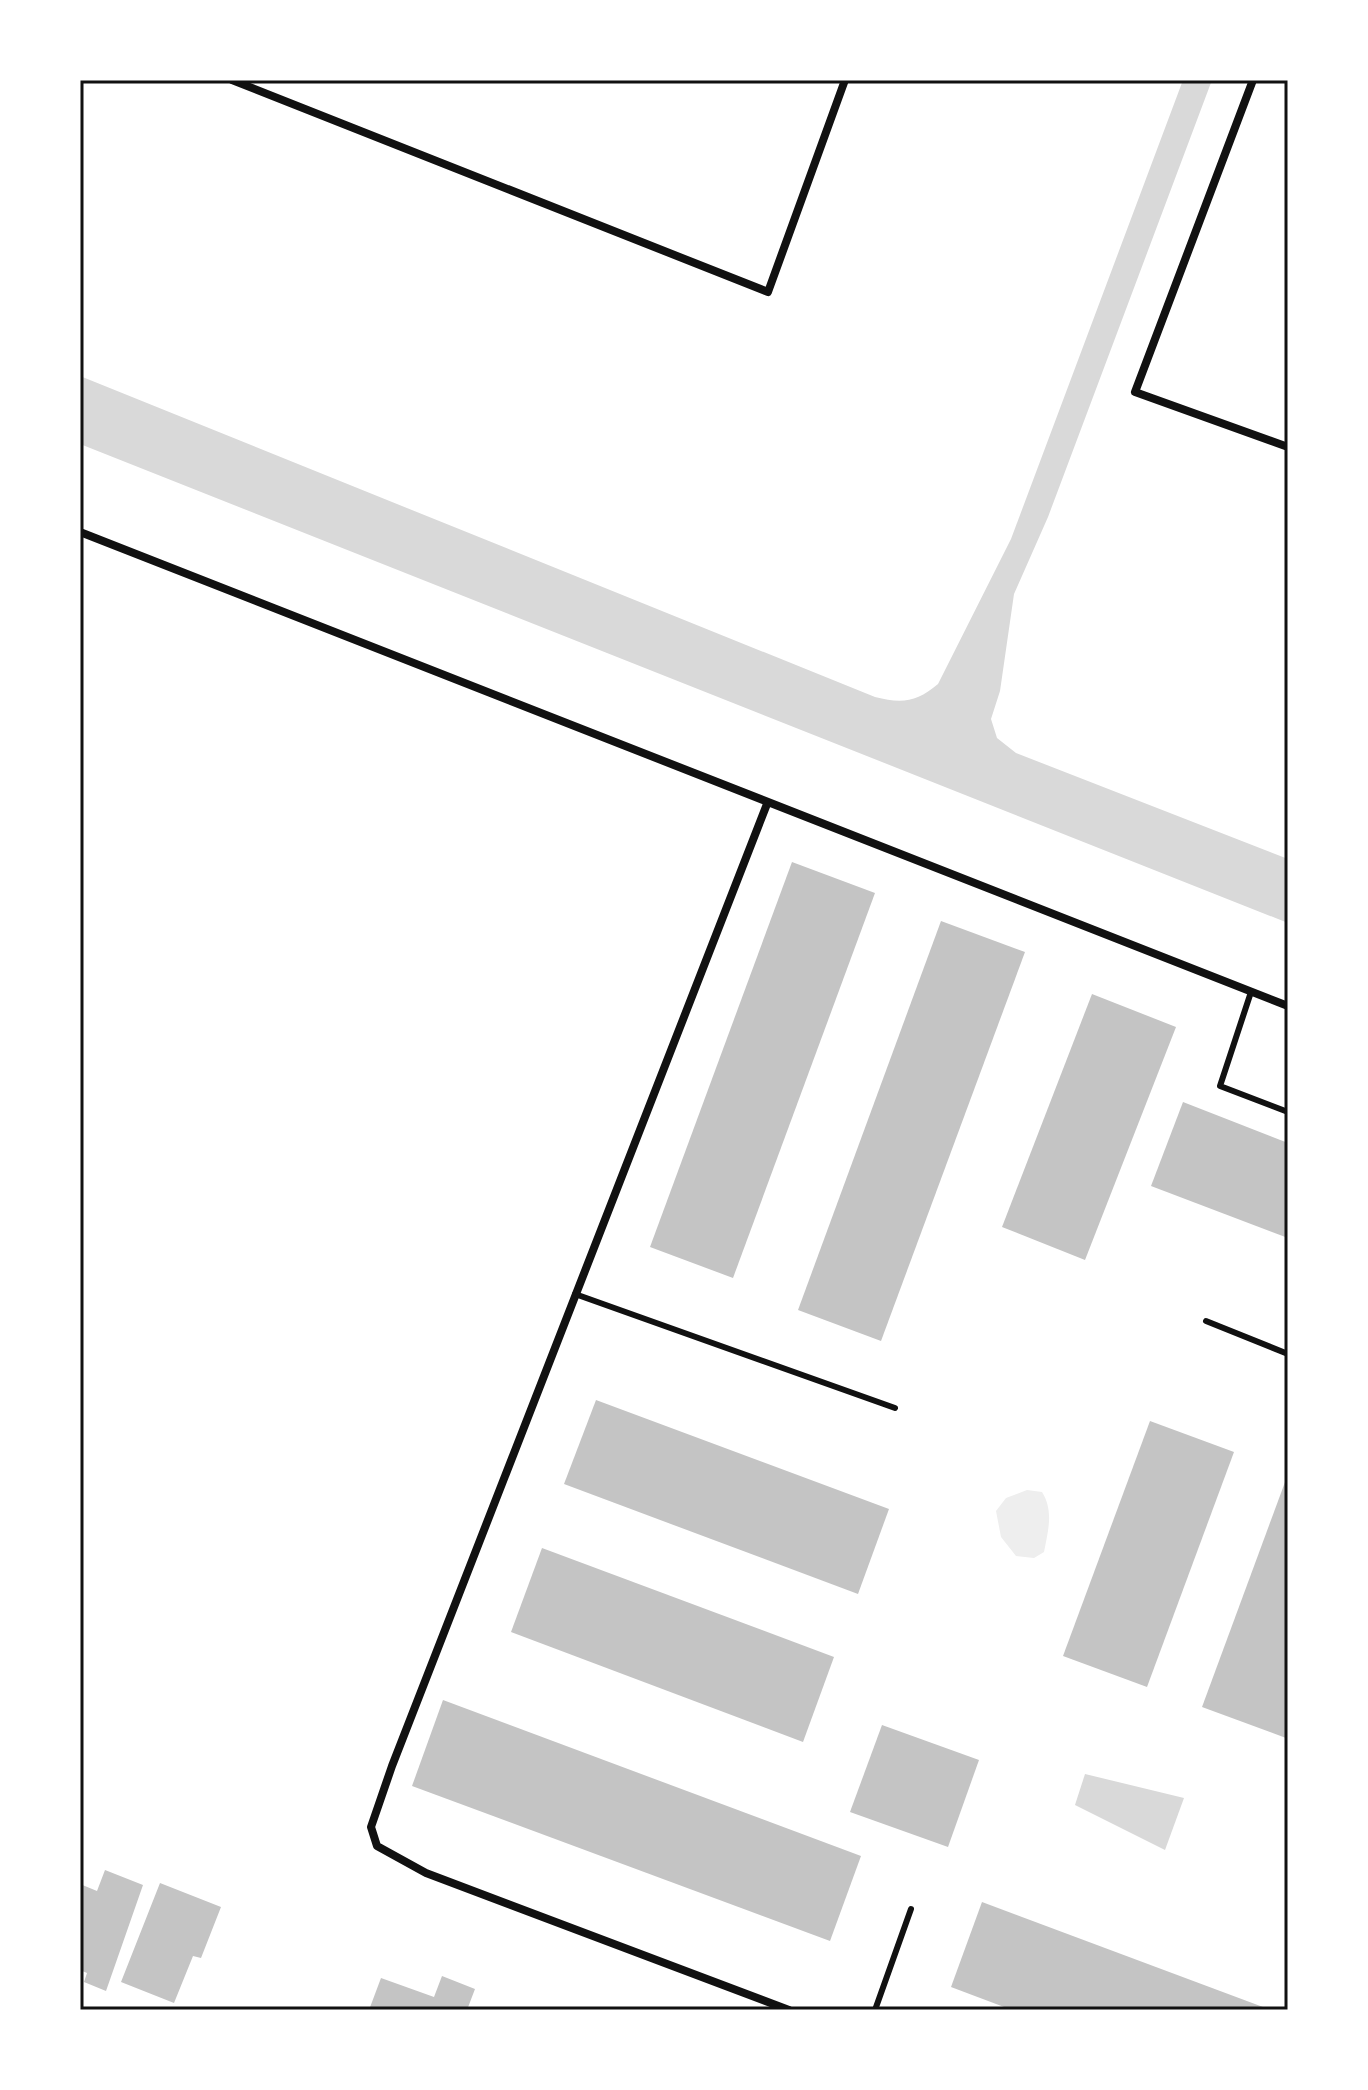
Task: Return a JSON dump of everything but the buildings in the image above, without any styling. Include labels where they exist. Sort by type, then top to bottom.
[{"type":"street","points":[[232,80],[768,292],[845,80]]},
{"type":"street","points":[[1253,80],[1135,392],[1288,447]]},
{"type":"street","points":[[80,532],[1288,1006]]},
{"type":"street","points":[[767,804],[397,1751],[371,1827],[377,1846],[426,1873],[789,2010]]},
{"type":"lane","points":[[1251,992],[1220,1086],[1288,1112]]},
{"type":"lane","points":[[575,1294],[895,1408]]},
{"type":"lane","points":[[1206,1321],[1288,1354]]},
{"type":"lane","points":[[875,2010],[911,1909]]},
{"type":"shaded area","points":[[1183,80],[1212,80],[1048,517],[1014,594],[1000,691],[991,719],[997,738],[1016,753],[1288,859],[1288,923],[80,444],[80,376],[875,697],[901,701],[916,698],[938,684],[1011,539]]},
{"type":"shaded area","points":[[1027,1490],[1042,1492],[1049,1514],[1044,1552],[1034,1558],[1016,1556],[1001,1537],[996,1511],[1006,1498]]},
{"type":"shaded area","points":[[1085,1774],[1184,1798],[1165,1850],[1075,1805]]}]
